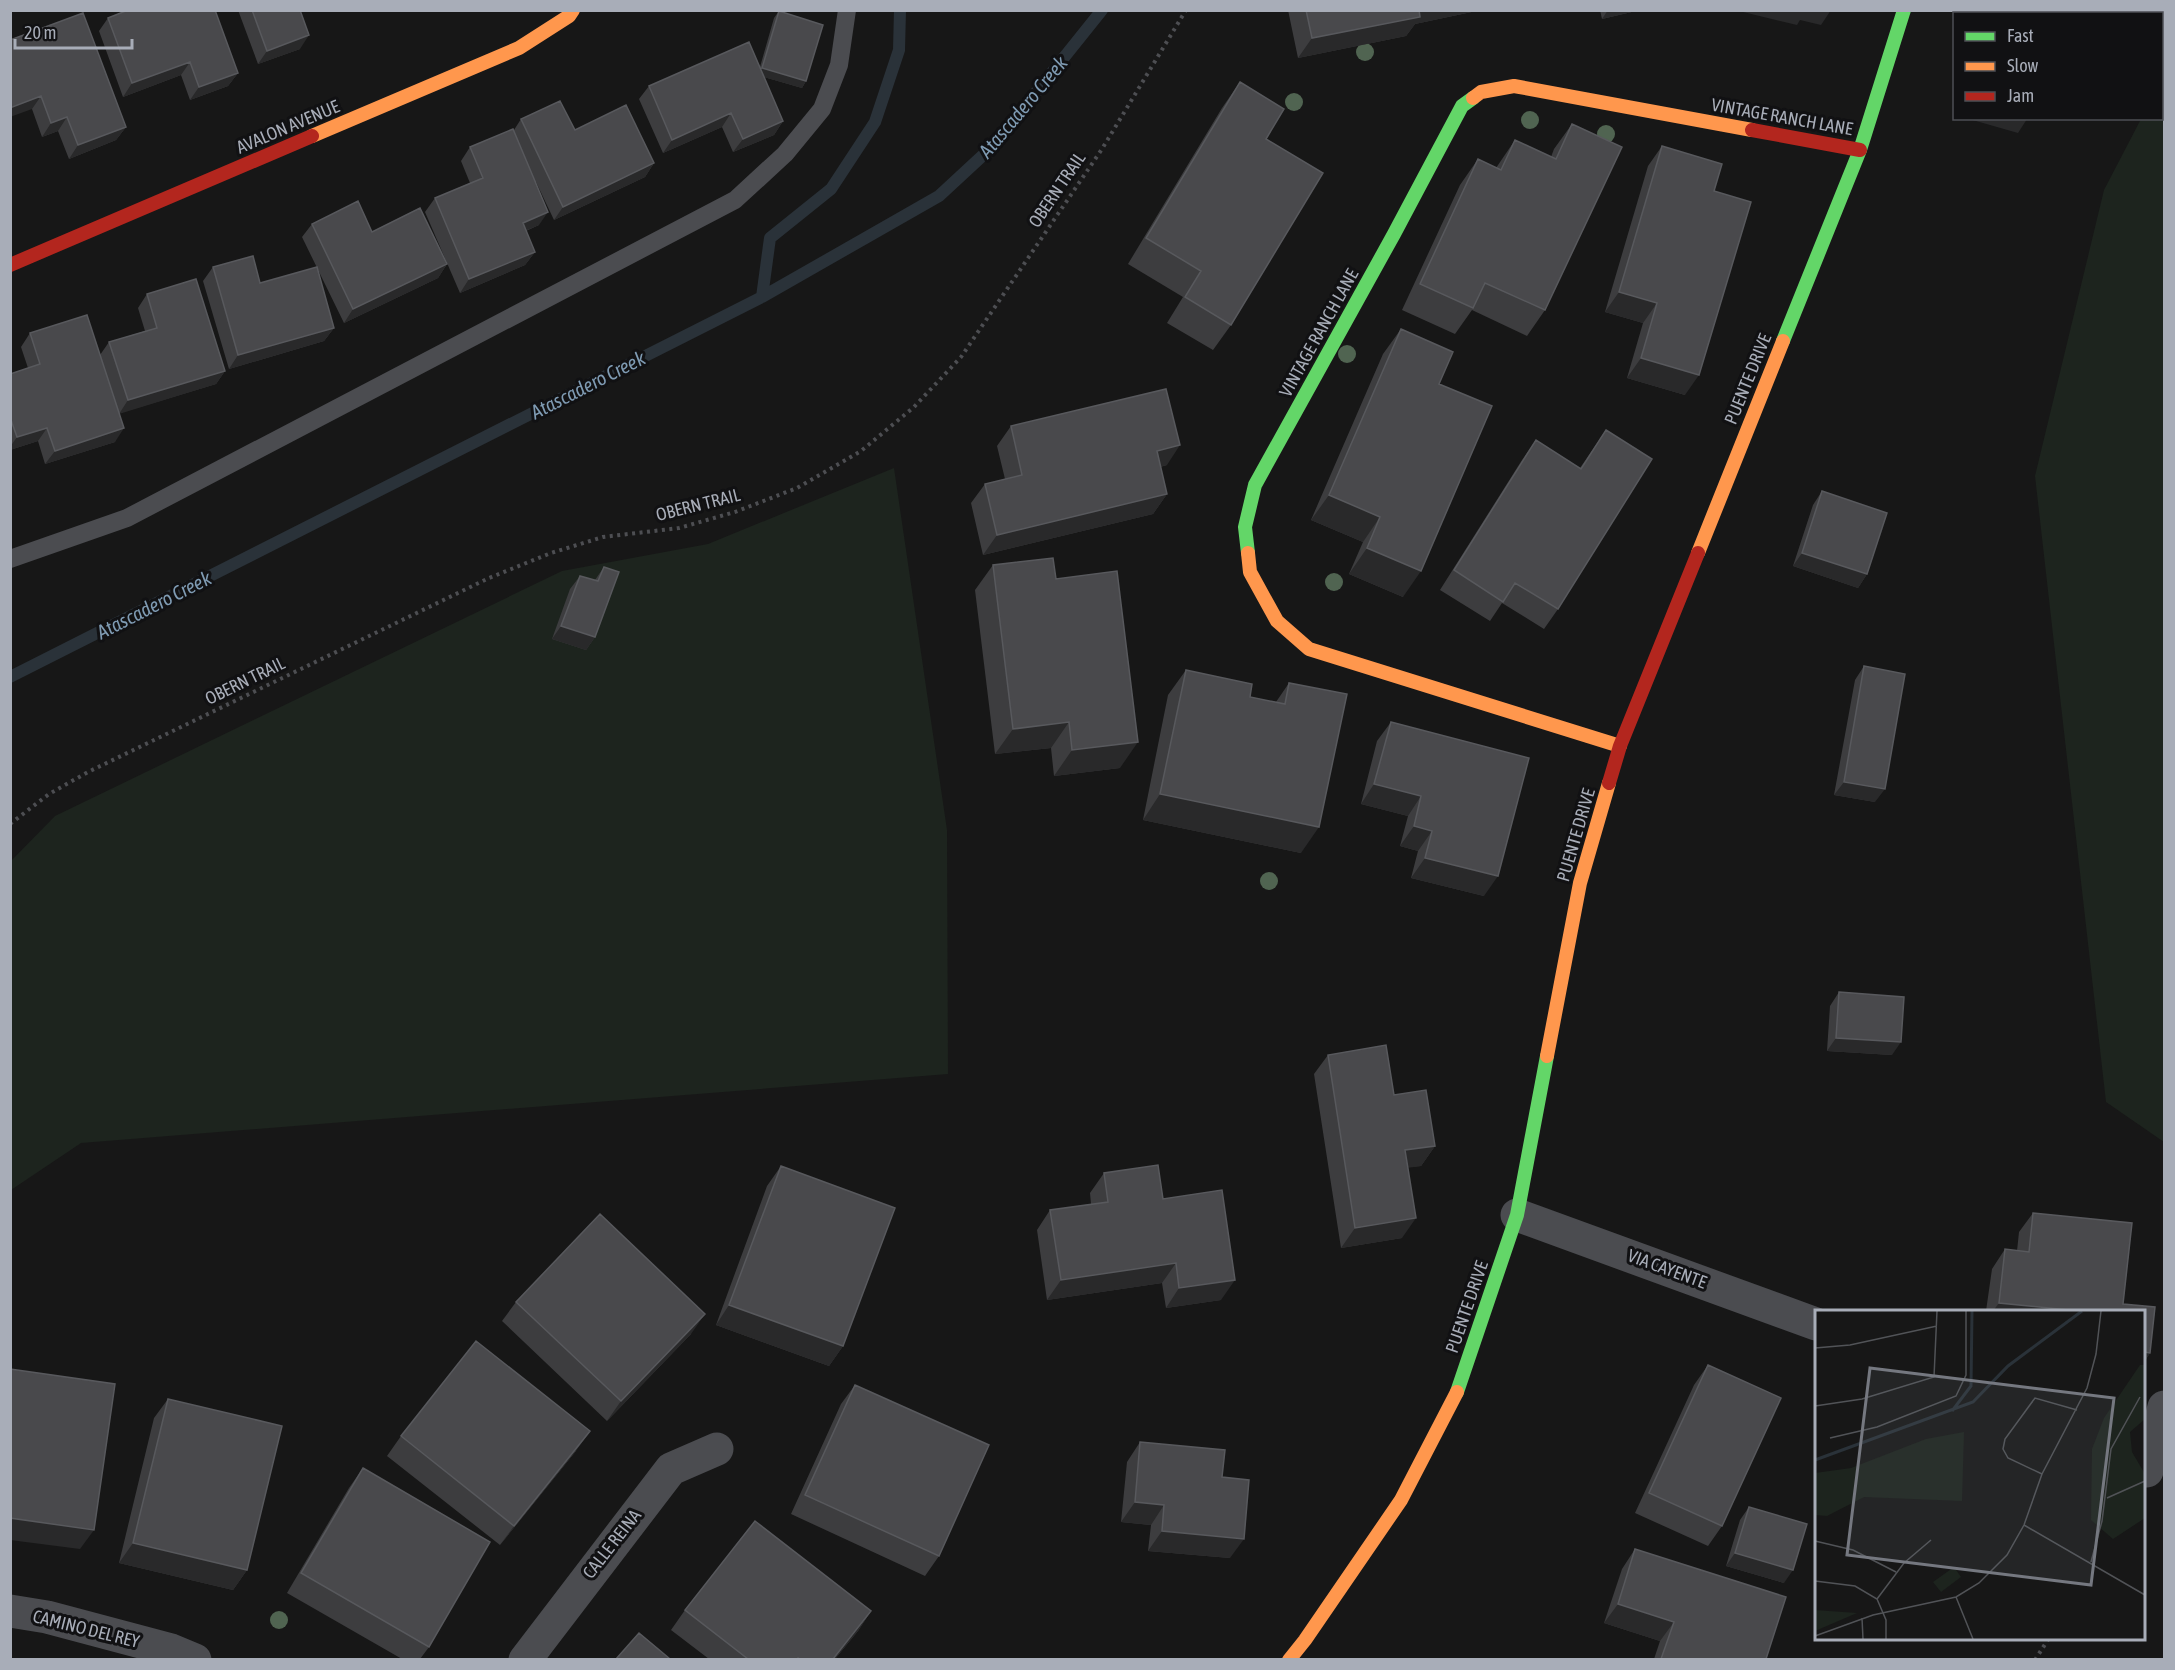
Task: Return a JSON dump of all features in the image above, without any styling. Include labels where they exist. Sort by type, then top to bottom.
[{"type":"street","name":"AVALON AVENUE","points":[[10,265],[519,48],[569,16],[573,10]]},
{"type":"street","name":"PUENTE DRIVE","points":[[1289,1659],[1305,1641],[1401,1500],[1460,1385],[1517,1215],[1580,883],[1620,746],[1860,150],[1904,10]]},
{"type":"street","name":"VINTAGE RANCH LANE","points":[[1620,746],[1309,649],[1277,621],[1250,572],[1245,527],[1256,485],[1462,106],[1481,92],[1514,86],[1860,150]]},
{"type":"street","name":"VIA CAYENTE","points":[[1517,1215],[1815,1324]]},
{"type":"street","points":[[2152,1474],[2164,1407]]},
{"type":"street","name":"CALLE REINA","points":[[525,1659],[671,1469],[717,1449]]},
{"type":"street","name":"CAMINO DEL REY","points":[[10,1611],[47,1617],[171,1650],[195,1659]]},
{"type":"lane","points":[[10,559],[127,518],[735,200],[785,154],[822,109],[839,65],[847,10]]},
{"type":"path","name":"OBERN TRAIL","points":[[10,824],[49,794],[88,772],[489,578],[551,553],[603,537],[679,528],[735,512],[797,488],[861,451],[914,407],[961,357],[1102,149],[1186,10]]},
{"type":"path","points":[[2035,1659],[2048,1640]]},
{"type":"shaded area","points":[[2164,73],[2164,1142],[2106,1102],[2035,476],[2104,190],[2140,120],[2163,120]]},
{"type":"shaded area","points":[[894,468],[947,830],[948,1074],[81,1143],[11,1190],[11,861],[55,816],[562,571],[708,544]]},
{"type":"building","points":[[128,10],[215,10],[238,73],[199,87],[190,62],[132,83],[108,18]]},
{"type":"building","points":[[252,10],[300,10],[309,35],[267,51]]},
{"type":"building","points":[[1306,10],[1419,10],[1420,17],[1312,38]]},
{"type":"building","points":[[779,11],[823,25],[806,81],[762,68]]},
{"type":"building","points":[[83,13],[126,127],[78,145],[67,117],[51,123],[41,96],[10,108],[10,40]]},
{"type":"building","points":[[749,42],[783,121],[743,139],[731,113],[672,140],[649,86]]},
{"type":"building","points":[[1240,82],[1284,109],[1266,139],[1323,173],[1231,325],[1185,297],[1201,271],[1146,238]]},
{"type":"building","points":[[560,101],[575,130],[626,105],[654,163],[563,207],[521,119]]},
{"type":"building","points":[[1572,124],[1622,147],[1545,310],[1485,283],[1473,308],[1420,284],[1478,159],[1501,170],[1515,140],[1556,159]]},
{"type":"building","points":[[513,129],[548,212],[523,223],[535,252],[469,279],[435,198],[483,178],[470,147]]},
{"type":"building","points":[[1662,146],[1722,164],[1714,191],[1751,202],[1699,375],[1641,358],[1657,303],[1619,292]]},
{"type":"building","points":[[358,201],[372,232],[420,208],[447,264],[353,309],[312,224]]},
{"type":"building","points":[[253,256],[260,283],[317,267],[334,328],[238,355],[213,267]]},
{"type":"building","points":[[196,279],[225,371],[128,400],[109,342],[157,328],[147,294]]},
{"type":"building","points":[[87,315],[124,428],[55,451],[47,428],[17,437],[10,417],[10,374],[40,364],[30,333]]},
{"type":"building","points":[[1401,329],[1453,352],[1439,384],[1492,406],[1421,571],[1367,548],[1380,517],[1329,495]]},
{"type":"building","points":[[1166,389],[1180,445],[1157,451],[1167,494],[997,535],[985,484],[1022,475],[1011,426]]},
{"type":"building","points":[[1606,430],[1652,459],[1558,609],[1515,583],[1503,602],[1454,570],[1536,440],[1581,469]]},
{"type":"building","points":[[1822,491],[1887,513],[1867,574],[1802,553]]},
{"type":"building","points":[[1053,558],[1056,579],[1117,571],[1138,742],[1072,750],[1069,722],[1013,729],[993,565]]},
{"type":"building","points":[[604,567],[619,572],[595,637],[561,626],[580,576],[598,581]]},
{"type":"building","points":[[1864,666],[1905,674],[1885,789],[1844,782]]},
{"type":"building","points":[[1186,670],[1252,684],[1250,697],[1285,704],[1289,683],[1347,694],[1319,827],[1160,794]]},
{"type":"building","points":[[1391,722],[1529,758],[1498,876],[1425,858],[1432,831],[1414,826],[1421,796],[1374,784]]},
{"type":"building","points":[[1839,992],[1904,997],[1901,1042],[1836,1038]]},
{"type":"building","points":[[1386,1045],[1394,1095],[1426,1090],[1435,1146],[1405,1150],[1416,1218],[1355,1228],[1328,1055]]},
{"type":"building","points":[[1158,1165],[1163,1199],[1222,1190],[1235,1280],[1179,1288],[1176,1263],[1061,1280],[1050,1210],[1108,1202],[1104,1173]]},
{"type":"building","points":[[781,1166],[895,1208],[843,1346],[729,1305]]},
{"type":"building","points":[[2033,1213],[2132,1223],[2123,1304],[2155,1307],[2150,1353],[2145,1352],[2145,1310],[2068,1310],[1999,1303],[2005,1249],[2029,1252]]},
{"type":"building","points":[[600,1214],[705,1314],[621,1401],[516,1302]]},
{"type":"building","points":[[476,1341],[590,1431],[514,1526],[401,1436]]},
{"type":"building","points":[[1708,1365],[1781,1398],[1722,1526],[1649,1493]]},
{"type":"building","points":[[10,1369],[115,1384],[94,1530],[10,1518]]},
{"type":"building","points":[[855,1385],[989,1445],[939,1556],[805,1495]]},
{"type":"building","points":[[168,1399],[282,1426],[247,1570],[133,1543]]},
{"type":"building","points":[[1140,1442],[1225,1450],[1222,1477],[1249,1480],[1244,1539],[1162,1531],[1164,1505],[1135,1502]]},
{"type":"building","points":[[363,1468],[490,1542],[429,1647],[301,1573]]},
{"type":"building","points":[[1749,1507],[1807,1524],[1793,1570],[1735,1553]]},
{"type":"building","points":[[755,1521],[871,1611],[833,1659],[748,1659],[685,1610]]},
{"type":"building","points":[[1635,1549],[1786,1597],[1766,1659],[1661,1659],[1674,1622],[1618,1604]]},
{"type":"building","points":[[639,1633],[670,1659],[616,1659]]},
{"type":"waterway","points":[[762,297],[770,238],[831,189],[875,122],[899,50],[900,10]]},
{"type":"waterway","name":"Atascadero Creek","points":[[10,677],[762,297],[939,196],[993,146],[1102,10]]},
{"type":"traffic: fast","points":[[1783,341],[1860,150],[1904,10]]},
{"type":"traffic: fast","points":[[1248,553],[1245,527],[1255,485],[1462,106],[1473,98]]},
{"type":"traffic: fast","points":[[1457,1392],[1517,1215],[1547,1056]]},
{"type":"traffic: slow","points":[[312,136],[519,48],[569,16],[573,10]]},
{"type":"traffic: slow","points":[[1473,98],[1481,92],[1514,86],[1752,130]]},
{"type":"traffic: slow","points":[[1698,553],[1783,341]]},
{"type":"traffic: slow","points":[[1248,553],[1250,572],[1277,621],[1309,649],[1620,746]]},
{"type":"traffic: slow","points":[[1547,1056],[1580,883],[1609,783]]},
{"type":"traffic: slow","points":[[1289,1660],[1401,1500],[1457,1392]]},
{"type":"traffic: jam","points":[[1752,130],[1860,150]]},
{"type":"traffic: jam","points":[[10,265],[312,136]]},
{"type":"traffic: jam","points":[[1609,783],[1620,746],[1698,553]]}]
